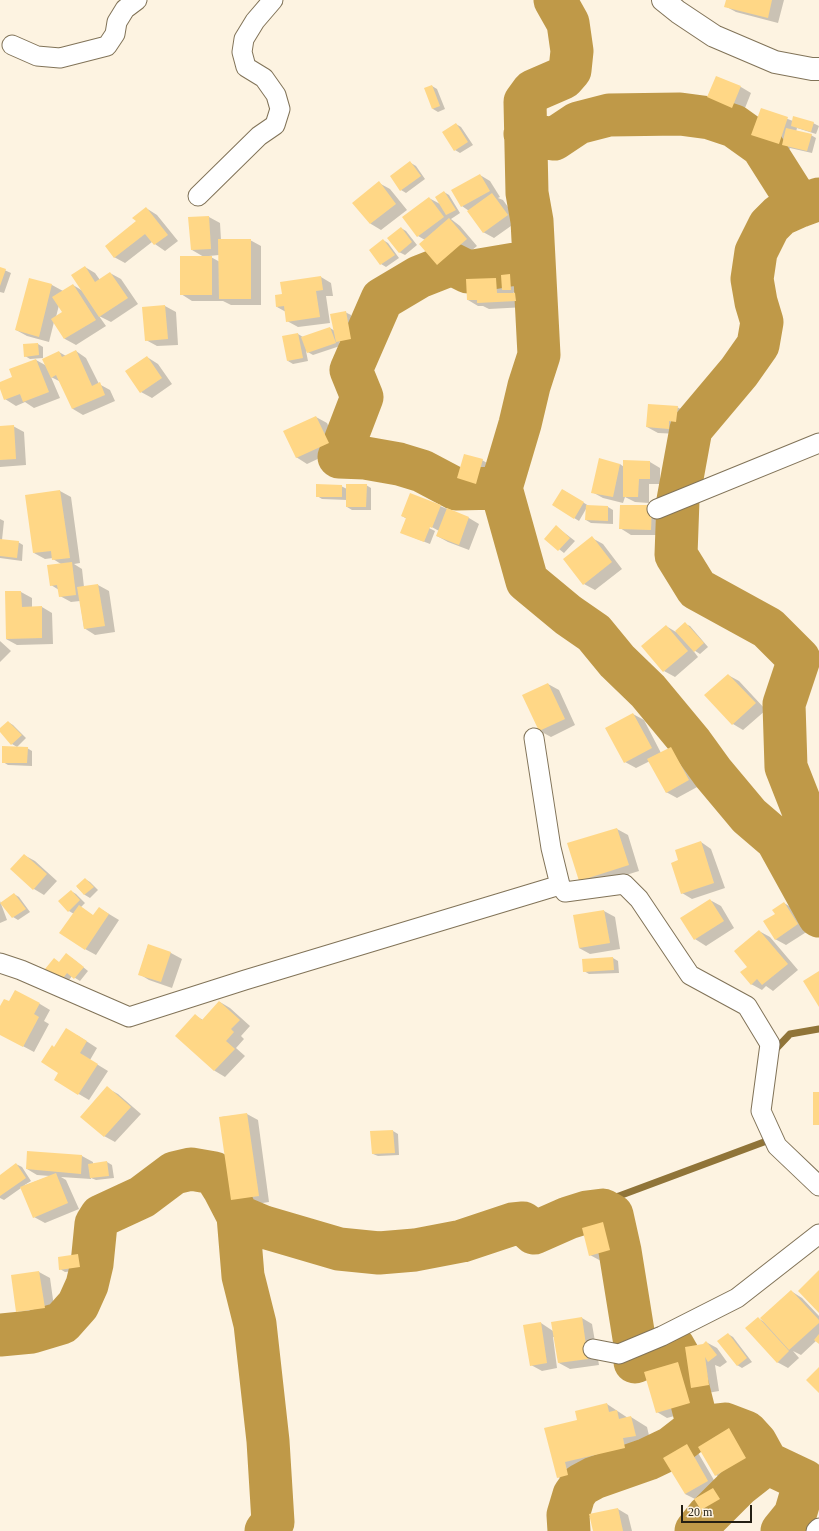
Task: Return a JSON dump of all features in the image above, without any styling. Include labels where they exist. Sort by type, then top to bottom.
[{"type":"street","points":[[12,45],[37,56],[60,58],[107,46],[115,34],[117,22],[126,8],[137,0]]},
{"type":"street","points":[[198,196],[259,136],[275,125],[280,109],[276,95],[264,78],[246,67],[242,52],[244,39],[255,21],[273,0]]},
{"type":"street","points":[[663,0],[714,36],[775,62],[819,69]]},
{"type":"street","points":[[657,509],[819,443]]},
{"type":"street","points":[[534,738],[551,848],[560,885],[565,892],[624,884],[639,899],[690,975],[747,1006],[770,1044],[761,1111],[777,1146],[819,1186]]},
{"type":"street","points":[[0,963],[21,970],[129,1017],[560,885]]},
{"type":"street","points":[[593,1349],[619,1354],[662,1336],[717,1309],[737,1298],[819,1234]]},
{"type":"street","points":[[816,1531],[819,1528]]},
{"type":"building","points":[[726,0],[772,0],[768,18],[724,7]]},
{"type":"building","points":[[716,76],[741,86],[732,108],[707,97]]},
{"type":"building","points":[[432,85],[440,106],[432,109],[424,88]]},
{"type":"building","points":[[761,108],[788,117],[779,144],[751,135]]},
{"type":"building","points":[[793,116],[814,122],[811,132],[791,126]]},
{"type":"building","points":[[456,123],[468,142],[454,151],[442,132]]},
{"type":"building","points":[[786,128],[812,134],[807,151],[782,145]]},
{"type":"building","points":[[410,161],[421,176],[400,191],[390,176]]},
{"type":"building","points":[[480,174],[490,191],[461,207],[451,190]]},
{"type":"building","points":[[379,181],[396,204],[370,224],[352,203]]},
{"type":"building","points":[[444,191],[456,210],[446,215],[435,197]]},
{"type":"building","points":[[492,193],[508,215],[483,233],[467,211]]},
{"type":"building","points":[[429,197],[444,217],[417,237],[402,217]]},
{"type":"building","points":[[146,207],[168,235],[154,245],[145,234],[114,258],[105,246],[136,221],[132,218]]},
{"type":"building","points":[[209,216],[211,249],[191,250],[188,217]]},
{"type":"building","points":[[449,218],[467,239],[437,265],[419,244]]},
{"type":"building","points":[[401,227],[412,242],[399,253],[387,238]]},
{"type":"building","points":[[218,239],[251,239],[251,299],[219,299]]},
{"type":"building","points":[[383,239],[395,255],[380,265],[369,250]]},
{"type":"building","points":[[180,256],[212,256],[212,295],[180,295]]},
{"type":"building","points":[[85,266],[95,282],[110,272],[128,298],[99,317],[71,275]]},
{"type":"building","points":[[0,267],[6,269],[0,286]]},
{"type":"building","points":[[510,274],[511,290],[502,290],[501,275]]},
{"type":"building","points":[[321,276],[323,290],[316,291],[320,317],[286,322],[284,306],[276,307],[275,295],[282,294],[280,282]]},
{"type":"building","points":[[29,278],[52,284],[39,337],[15,330]]},
{"type":"building","points":[[496,278],[497,293],[515,293],[516,301],[477,303],[477,300],[467,300],[466,279]]},
{"type":"building","points":[[73,284],[96,320],[64,339],[51,319],[62,312],[52,297]]},
{"type":"building","points":[[165,305],[168,339],[145,341],[142,307]]},
{"type":"building","points":[[346,311],[351,339],[336,342],[330,314]]},
{"type":"building","points":[[330,327],[336,343],[307,353],[301,337]]},
{"type":"building","points":[[298,333],[303,358],[287,361],[282,336]]},
{"type":"building","points":[[38,343],[39,355],[24,357],[23,344]]},
{"type":"building","points":[[76,350],[92,386],[100,382],[105,395],[72,409],[56,375],[51,378],[42,359],[59,351],[62,357]]},
{"type":"building","points":[[147,356],[162,378],[140,393],[125,371]]},
{"type":"building","points":[[36,359],[49,392],[23,402],[20,394],[4,400],[0,389],[0,382],[12,377],[9,369]]},
{"type":"building","points":[[648,404],[678,406],[676,422],[669,421],[669,429],[646,427]]},
{"type":"building","points":[[316,416],[329,443],[296,458],[283,431]]},
{"type":"building","points":[[14,425],[16,459],[0,460],[0,426]]},
{"type":"building","points":[[464,454],[483,459],[476,484],[457,478]]},
{"type":"building","points":[[599,458],[620,464],[613,497],[591,493]]},
{"type":"building","points":[[623,460],[650,461],[650,479],[639,479],[638,497],[623,497]]},
{"type":"building","points":[[316,484],[342,485],[342,497],[316,497]]},
{"type":"building","points":[[346,484],[367,484],[366,507],[346,507]]},
{"type":"building","points":[[562,489],[584,502],[574,519],[552,505]]},
{"type":"building","points":[[60,490],[70,558],[52,560],[51,551],[33,553],[25,495]]},
{"type":"building","points":[[410,493],[441,505],[432,528],[430,527],[424,542],[400,533],[406,518],[401,516]]},
{"type":"building","points":[[586,505],[608,506],[608,521],[585,520]]},
{"type":"building","points":[[620,505],[652,505],[651,530],[619,529]]},
{"type":"building","points":[[447,508],[469,517],[459,545],[436,536]]},
{"type":"building","points":[[556,525],[570,538],[558,551],[544,539]]},
{"type":"building","points":[[592,536],[612,562],[583,585],[563,559]]},
{"type":"building","points":[[0,539],[19,541],[17,558],[0,556]]},
{"type":"building","points":[[72,562],[76,595],[59,597],[57,585],[50,586],[47,565]]},
{"type":"building","points":[[98,584],[105,626],[84,629],[77,587]]},
{"type":"building","points":[[5,591],[21,591],[22,607],[42,606],[42,638],[6,639]]},
{"type":"building","points":[[685,622],[704,643],[694,652],[675,631]]},
{"type":"building","points":[[666,625],[688,651],[663,672],[641,646]]},
{"type":"building","points":[[728,674],[756,703],[732,725],[704,695]]},
{"type":"building","points":[[548,683],[565,719],[539,731],[522,695]]},
{"type":"building","points":[[633,713],[652,748],[624,763],[605,728]]},
{"type":"building","points":[[8,721],[22,735],[11,745],[0,732],[0,728]]},
{"type":"building","points":[[2,746],[28,747],[27,763],[2,763]]},
{"type":"building","points":[[671,747],[689,780],[666,793],[647,759]]},
{"type":"building","points":[[617,828],[629,865],[579,881],[567,843]]},
{"type":"building","points":[[701,841],[714,883],[681,894],[671,863],[678,860],[675,850]]},
{"type":"building","points":[[24,854],[47,874],[33,890],[10,869]]},
{"type":"building","points":[[85,878],[94,887],[84,895],[76,886]]},
{"type":"building","points":[[71,890],[80,900],[68,912],[58,901]]},
{"type":"building","points":[[14,893],[26,909],[12,918],[0,903]]},
{"type":"building","points":[[710,899],[724,921],[694,940],[680,918]]},
{"type":"building","points":[[784,902],[798,924],[775,940],[763,921],[775,914],[772,910]]},
{"type":"building","points":[[79,905],[93,915],[99,907],[109,914],[85,950],[59,933]]},
{"type":"building","points":[[604,910],[610,943],[579,948],[573,915]]},
{"type":"building","points":[[759,930],[788,964],[762,985],[757,979],[751,985],[740,972],[747,967],[734,951]]},
{"type":"building","points":[[148,944],[171,952],[161,982],[138,975]]},
{"type":"building","points":[[66,953],[84,967],[74,979],[67,973],[61,981],[45,969],[54,958],[59,962]]},
{"type":"building","points":[[613,957],[614,970],[583,972],[582,959]]},
{"type":"building","points":[[819,971],[819,1007],[803,981]]},
{"type":"building","points":[[15,990],[40,1003],[34,1014],[39,1017],[23,1047],[0,1035],[0,1006],[4,999],[9,1001]]},
{"type":"building","points":[[219,1001],[240,1020],[231,1029],[234,1032],[226,1041],[235,1049],[214,1071],[175,1036],[195,1014],[202,1020]]},
{"type":"building","points":[[66,1028],[87,1041],[80,1053],[98,1064],[78,1095],[54,1080],[58,1073],[41,1062],[52,1045],[54,1047]]},
{"type":"building","points":[[107,1086],[131,1107],[104,1137],[80,1117]]},
{"type":"building","points":[[813,1092],[819,1092],[819,1125],[813,1125]]},
{"type":"building","points":[[247,1113],[259,1196],[231,1200],[219,1117]]},
{"type":"building","points":[[393,1130],[395,1153],[372,1154],[370,1131]]},
{"type":"building","points":[[27,1151],[82,1155],[81,1174],[26,1169]]},
{"type":"building","points":[[107,1161],[109,1176],[90,1178],[88,1164]]},
{"type":"building","points":[[16,1163],[26,1178],[0,1196],[0,1175]]},
{"type":"building","points":[[56,1173],[68,1203],[33,1218],[20,1187]]},
{"type":"building","points":[[603,1222],[610,1250],[589,1256],[582,1228]]},
{"type":"building","points":[[78,1254],[80,1267],[59,1270],[58,1257]]},
{"type":"building","points":[[819,1270],[819,1313],[798,1291]]},
{"type":"building","points":[[39,1271],[45,1308],[16,1312],[11,1275]]},
{"type":"building","points":[[791,1290],[819,1320],[819,1323],[789,1350],[760,1318]]},
{"type":"building","points":[[582,1317],[588,1359],[558,1363],[551,1322]]},
{"type":"building","points":[[758,1317],[789,1351],[777,1363],[745,1328]]},
{"type":"building","points":[[541,1322],[547,1363],[530,1366],[523,1325]]},
{"type":"building","points":[[728,1333],[747,1358],[737,1366],[717,1341]]},
{"type":"building","points":[[819,1334],[819,1344],[814,1340]]},
{"type":"building","points":[[706,1341],[717,1355],[708,1362],[705,1357],[709,1385],[691,1388],[685,1347],[703,1344]]},
{"type":"building","points":[[678,1362],[690,1403],[656,1413],[644,1372]]},
{"type":"building","points":[[819,1367],[819,1393],[806,1380]]},
{"type":"building","points":[[607,1403],[609,1412],[617,1410],[619,1419],[631,1416],[636,1436],[623,1438],[625,1448],[565,1462],[568,1475],[557,1478],[544,1428],[577,1420],[575,1411]]},
{"type":"building","points":[[729,1428],[746,1458],[715,1476],[698,1447]]},
{"type":"building","points":[[687,1444],[708,1481],[685,1494],[663,1458]]},
{"type":"building","points":[[713,1488],[720,1499],[701,1510],[694,1499]]},
{"type":"building","points":[[618,1508],[623,1531],[593,1531],[589,1514]]},
{"type":"waterway","points":[[555,0],[568,23],[572,51],[570,70],[563,78],[533,91],[525,102],[527,193],[532,221],[539,355],[501,488],[527,581],[568,615],[594,633],[617,661],[648,691],[749,816],[777,840],[819,916]]},
{"type":"waterway","points":[[525,134],[554,139],[578,123],[609,115],[680,114],[710,118],[734,126],[762,146],[800,206]]},
{"type":"waterway","points":[[819,199],[780,215],[769,226],[756,252],[752,279],[756,302],[762,322],[758,345],[739,372],[691,429],[678,500],[676,555],[697,589],[768,628],[799,659],[784,704],[786,767],[819,851]]},
{"type":"waterway","points":[[501,488],[456,489],[422,471],[399,464],[365,458],[339,457],[362,397],[351,370],[382,299],[419,277],[452,264],[468,272],[533,261]]},
{"type":"waterway","points":[[773,1052],[790,1034],[819,1029]]},
{"type":"waterway","points":[[587,1212],[619,1196],[772,1139]]},
{"type":"waterway","points":[[0,1335],[32,1332],[62,1323],[78,1305],[87,1285],[92,1264],[96,1224],[101,1216],[142,1197],[174,1173],[191,1169],[214,1173],[238,1216],[243,1276],[255,1324],[268,1441],[273,1522],[266,1531]]},
{"type":"waterway","points":[[238,1216],[264,1227],[339,1249],[379,1253],[415,1250],[462,1241],[513,1224],[523,1223],[534,1233],[568,1218],[587,1212],[603,1210],[612,1215],[620,1251],[635,1344],[635,1362],[673,1346],[681,1360],[698,1427]]},
{"type":"waterway","points":[[569,1531],[568,1515],[574,1495],[581,1485],[594,1478],[648,1459],[671,1448],[698,1427],[725,1424],[746,1432],[756,1443],[767,1463],[805,1481],[795,1515],[782,1531]]},
{"type":"waterway","points":[[696,1531],[708,1516],[739,1485],[767,1463]]}]
